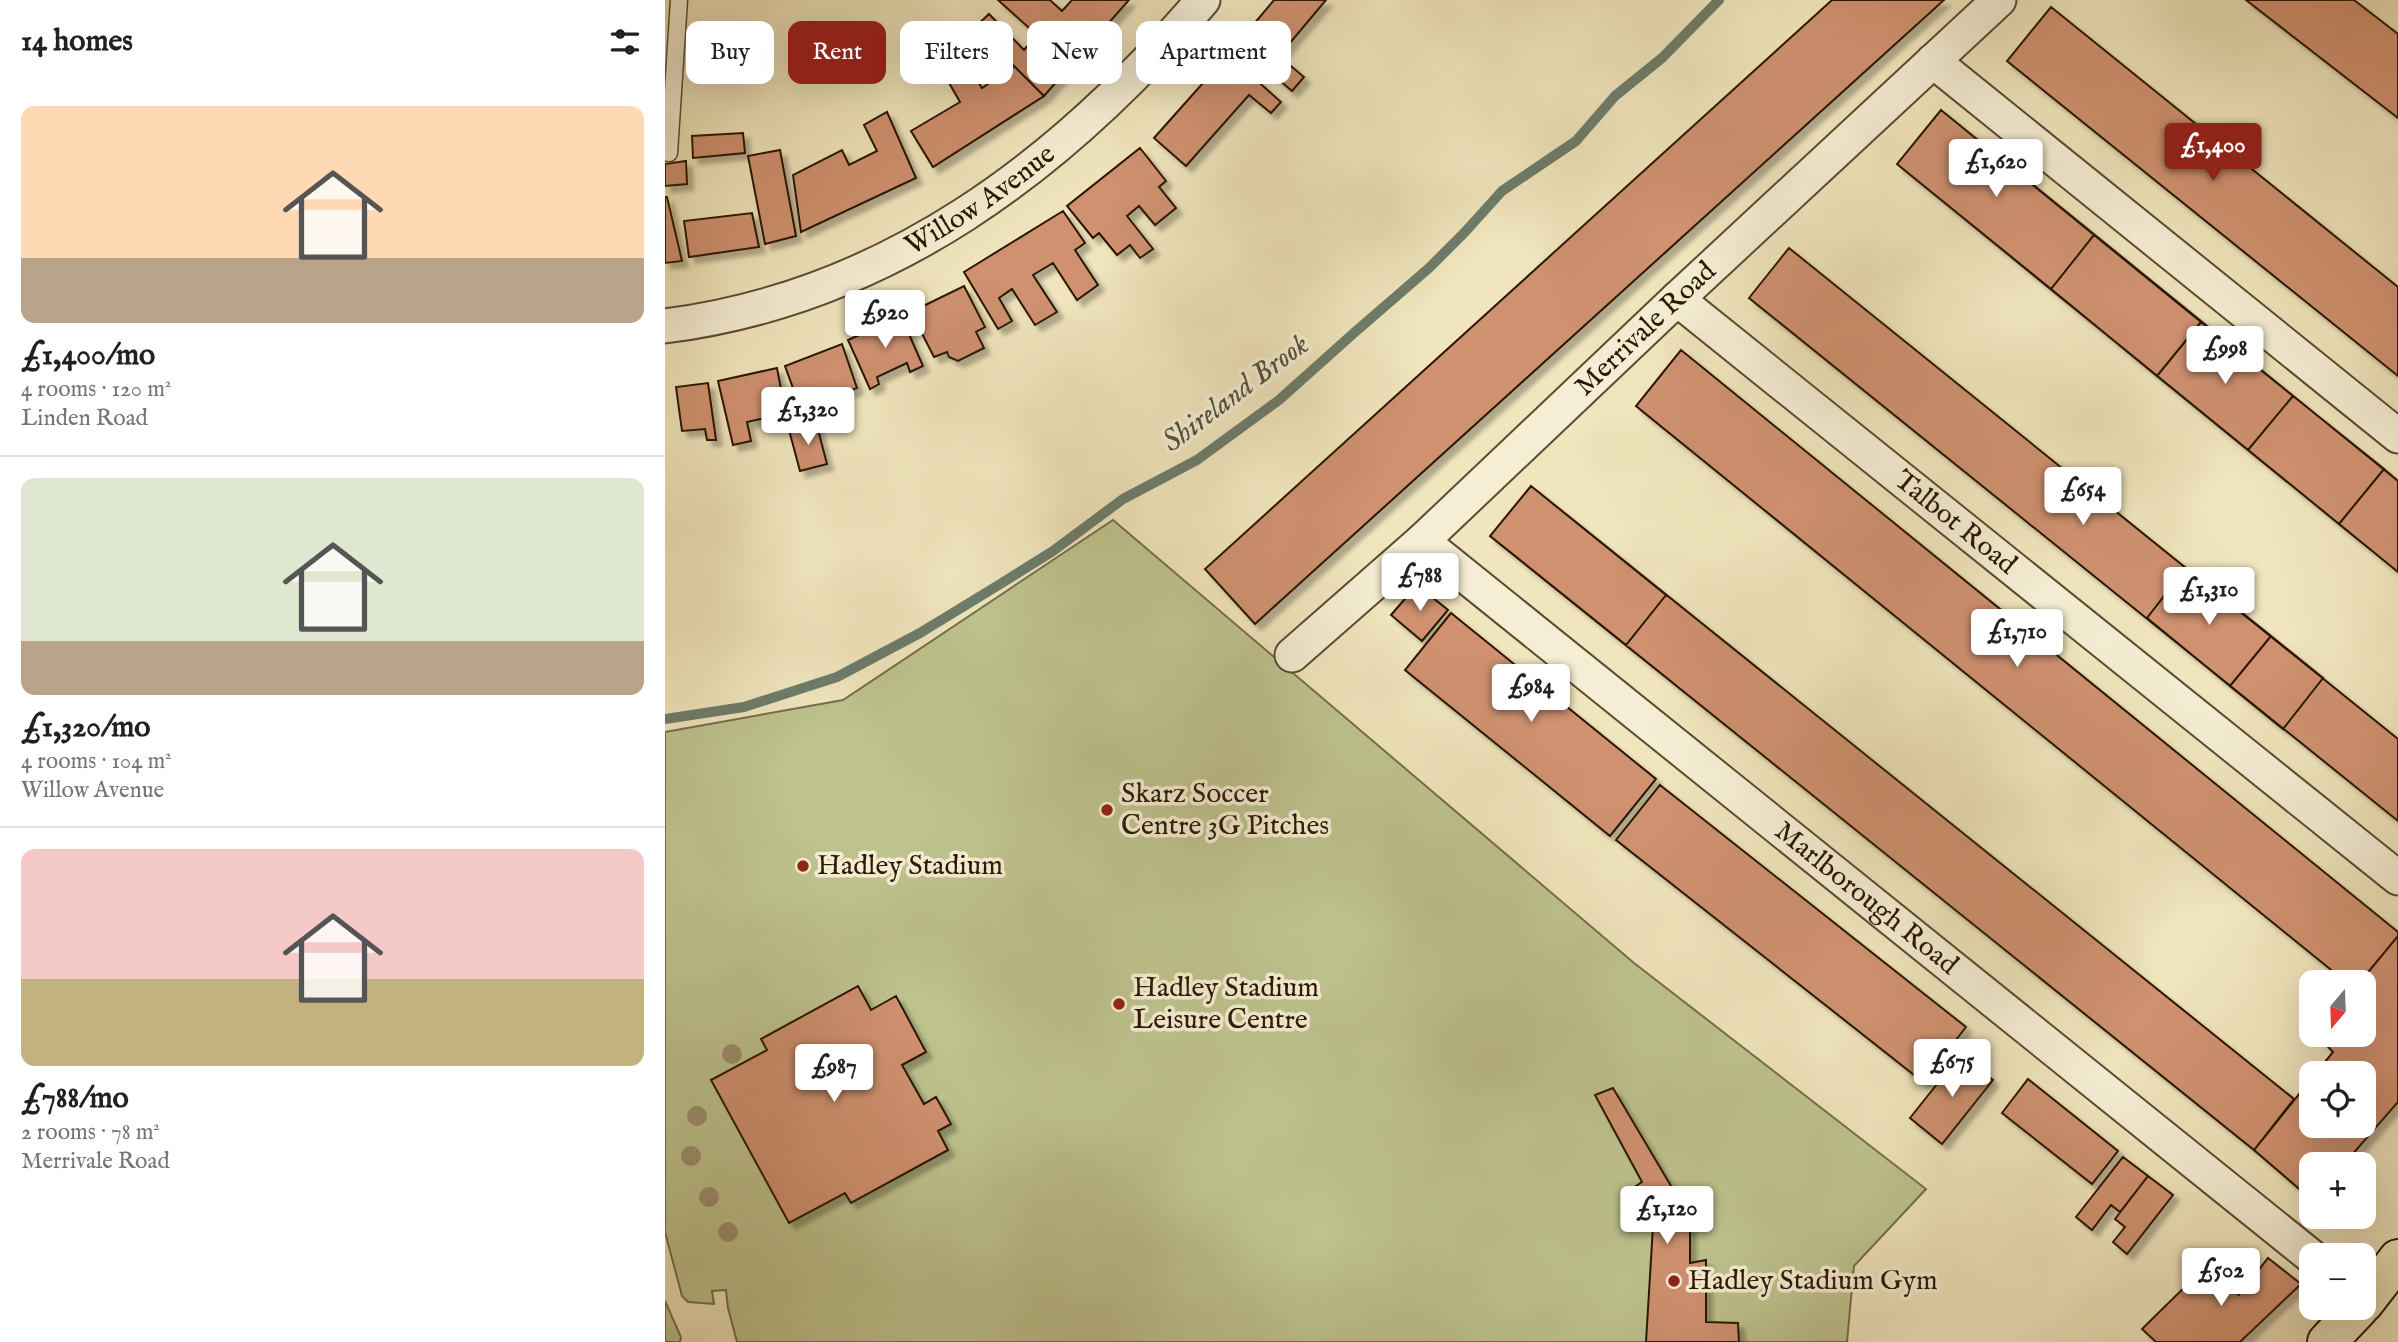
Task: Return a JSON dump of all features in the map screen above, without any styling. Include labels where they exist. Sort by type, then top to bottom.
[{"type":"main road","points":[[2376,1287],[2398,1259]]},
{"type":"main road","points":[[2327,1342],[2348,1320]]},
{"type":"street","name":"Willow Avenue","points":[[665,326],[732,315],[809,292],[874,264],[941,228],[1013,182],[1091,118],[1160,50],[1203,0]]},
{"type":"street","name":"Merrivale Road","points":[[1292,655],[1422,541],[1677,299],[2000,0]]},
{"type":"street","points":[[1933,61],[2398,436]]},
{"type":"street","name":"Talbot Road","points":[[1677,299],[2398,878]]},
{"type":"street","name":"Marlborough Road","points":[[1422,541],[2299,1246]]},
{"type":"lane","points":[[669,153],[679,0]]},
{"type":"green space","name":"Hadley Stadium Leisure Centre","points":[[1113,520],[1634,963],[1926,1189],[1854,1266],[1847,1342],[737,1342],[726,1290],[712,1291],[714,1304],[688,1302],[682,1296],[665,1232],[665,732],[843,700]]},
{"type":"green space","points":[[665,1301],[681,1337],[680,1342],[665,1342]]},
{"type":"building","points":[[998,0],[1050,0],[1062,11],[1072,0],[1129,0],[1110,21],[1027,21],[1027,26]]},
{"type":"building","points":[[1274,0],[1326,0],[1291,42],[1291,21],[1256,21]]},
{"type":"building","points":[[1832,0],[1944,0],[1255,624],[1205,569]]},
{"type":"building","points":[[2246,0],[2354,0],[2398,34],[2398,118]]},
{"type":"building","points":[[2051,7],[2398,287],[2398,376],[2007,61]]},
{"type":"building","points":[[989,14],[996,21],[981,21]]},
{"type":"building","points":[[1013,39],[1024,50],[1027,47],[1027,79],[1013,65]]},
{"type":"building","points":[[1291,66],[1304,77],[1292,91],[1284,84],[1291,84]]},
{"type":"building","points":[[1013,67],[1027,79],[1027,84],[1032,84],[1044,96],[933,167],[911,131],[960,102],[950,84],[979,84],[982,88],[988,84],[1013,84]]},
{"type":"building","points":[[1032,84],[1055,84],[1044,96]]},
{"type":"building","points":[[1202,84],[1261,84],[1281,102],[1271,113],[1249,95],[1186,166],[1154,138]]},
{"type":"building","points":[[1941,110],[2398,481],[2398,572],[1897,164]]},
{"type":"building","points":[[1941,110],[2094,235],[2051,289],[1897,164]]},
{"type":"building","points":[[887,112],[916,178],[801,232],[793,175],[842,150],[849,165],[877,151],[864,125]]},
{"type":"building","points":[[743,133],[745,153],[693,158],[692,136]]},
{"type":"building","points":[[1140,148],[1166,181],[1159,187],[1176,208],[1155,225],[1139,206],[1127,216],[1153,249],[1140,258],[1130,245],[1117,255],[1099,233],[1093,238],[1067,206]]},
{"type":"building","points":[[780,150],[796,236],[765,244],[748,156]]},
{"type":"building","points":[[686,161],[687,184],[665,186],[665,164]]},
{"type":"building","points":[[667,197],[682,261],[665,263]]},
{"type":"building","points":[[1063,211],[1085,243],[1075,250],[1098,285],[1077,300],[1053,263],[1033,275],[1057,312],[1035,325],[1012,289],[999,298],[1012,321],[998,329],[964,272]]},
{"type":"building","points":[[752,213],[759,247],[689,257],[684,221]]},
{"type":"building","points":[[2094,235],[2201,322],[2157,376],[2051,289]]},
{"type":"building","points":[[1789,248],[2398,739],[2398,821],[1749,298]]},
{"type":"building","points":[[964,286],[985,327],[976,332],[984,348],[958,361],[949,357],[947,352],[934,357],[911,312]]},
{"type":"building","points":[[901,316],[923,366],[910,372],[907,363],[877,377],[879,384],[870,389],[848,340]]},
{"type":"building","points":[[2201,322],[2293,396],[2248,450],[2157,376]]},
{"type":"building","points":[[842,344],[857,388],[844,393],[843,389],[813,401],[814,407],[801,410],[785,366]]},
{"type":"building","points":[[1681,350],[2398,932],[2398,936],[2370,970],[2331,970],[1636,406]]},
{"type":"building","points":[[777,368],[787,420],[776,423],[774,416],[747,422],[751,441],[733,445],[718,381]]},
{"type":"building","points":[[708,383],[716,440],[707,440],[705,429],[682,431],[676,387]]},
{"type":"building","points":[[2293,396],[2384,469],[2339,524],[2248,450]]},
{"type":"building","points":[[816,422],[827,464],[800,471],[789,430]]},
{"type":"building","points":[[2384,469],[2398,481],[2398,572],[2339,524]]},
{"type":"building","points":[[1531,486],[2294,1099],[2254,1150],[1490,536]]},
{"type":"building","points":[[1531,486],[1666,595],[1626,645],[1490,536]]},
{"type":"building","points":[[2186,568],[2271,636],[2230,686],[2147,618]]},
{"type":"building","points":[[1417,585],[1448,610],[1422,641],[1391,615]]},
{"type":"building","points":[[1451,613],[1656,779],[1610,836],[1405,670]]},
{"type":"building","points":[[2271,636],[2323,678],[2283,729],[2230,686]]},
{"type":"building","points":[[1660,785],[1966,1027],[1923,1082],[1616,840]]},
{"type":"building","points":[[2398,936],[2398,1102],[2376,1127],[2376,1061],[2326,1061],[2333,1052],[2328,1047],[2377,1046],[2377,970],[2370,970]]},
{"type":"building","points":[[858,986],[871,1010],[896,996],[926,1052],[902,1065],[924,1104],[936,1097],[951,1124],[938,1131],[948,1150],[851,1203],[845,1193],[789,1223],[711,1080],[767,1050],[761,1039]]},
{"type":"building","points":[[1961,1054],[1993,1080],[1942,1144],[1910,1118]]},
{"type":"building","points":[[2028,1079],[2118,1151],[2092,1184],[2002,1113]]},
{"type":"building","points":[[1613,1088],[1690,1218],[1690,1263],[1706,1260],[1706,1322],[1738,1323],[1739,1342],[1646,1342],[1653,1226],[1630,1190],[1642,1182],[1595,1095]]},
{"type":"building","points":[[2299,1094],[2299,1138],[2367,1138],[2354,1152],[2299,1152],[2299,1189],[2254,1150]]},
{"type":"building","points":[[2123,1157],[2148,1176],[2120,1212],[2111,1205],[2092,1230],[2076,1217]]},
{"type":"building","points":[[2148,1176],[2173,1195],[2127,1254],[2113,1242],[2125,1227],[2115,1219]]},
{"type":"building","points":[[2268,1258],[2299,1282],[2299,1286],[2240,1342],[2156,1342],[2142,1329],[2202,1270],[2239,1295]]},
{"type":"waterway","name":"Shireland Brook","points":[[665,719],[744,707],[837,677],[920,633],[1053,551],[1123,499],[1197,460],[1279,400],[1429,268],[1502,191],[1576,141],[1615,96],[1662,58],[1719,0]]},
{"type":"place","name":"Skarz Soccer Centre 3G Pitches","points":[[1107,810]]},
{"type":"place","name":"Hadley Stadium","points":[[803,866]]},
{"type":"place","name":"Hadley Stadium Leisure Centre","points":[[1119,1004]]},
{"type":"place","name":"Hadley Stadium Gym","points":[[1674,1281]]}]
